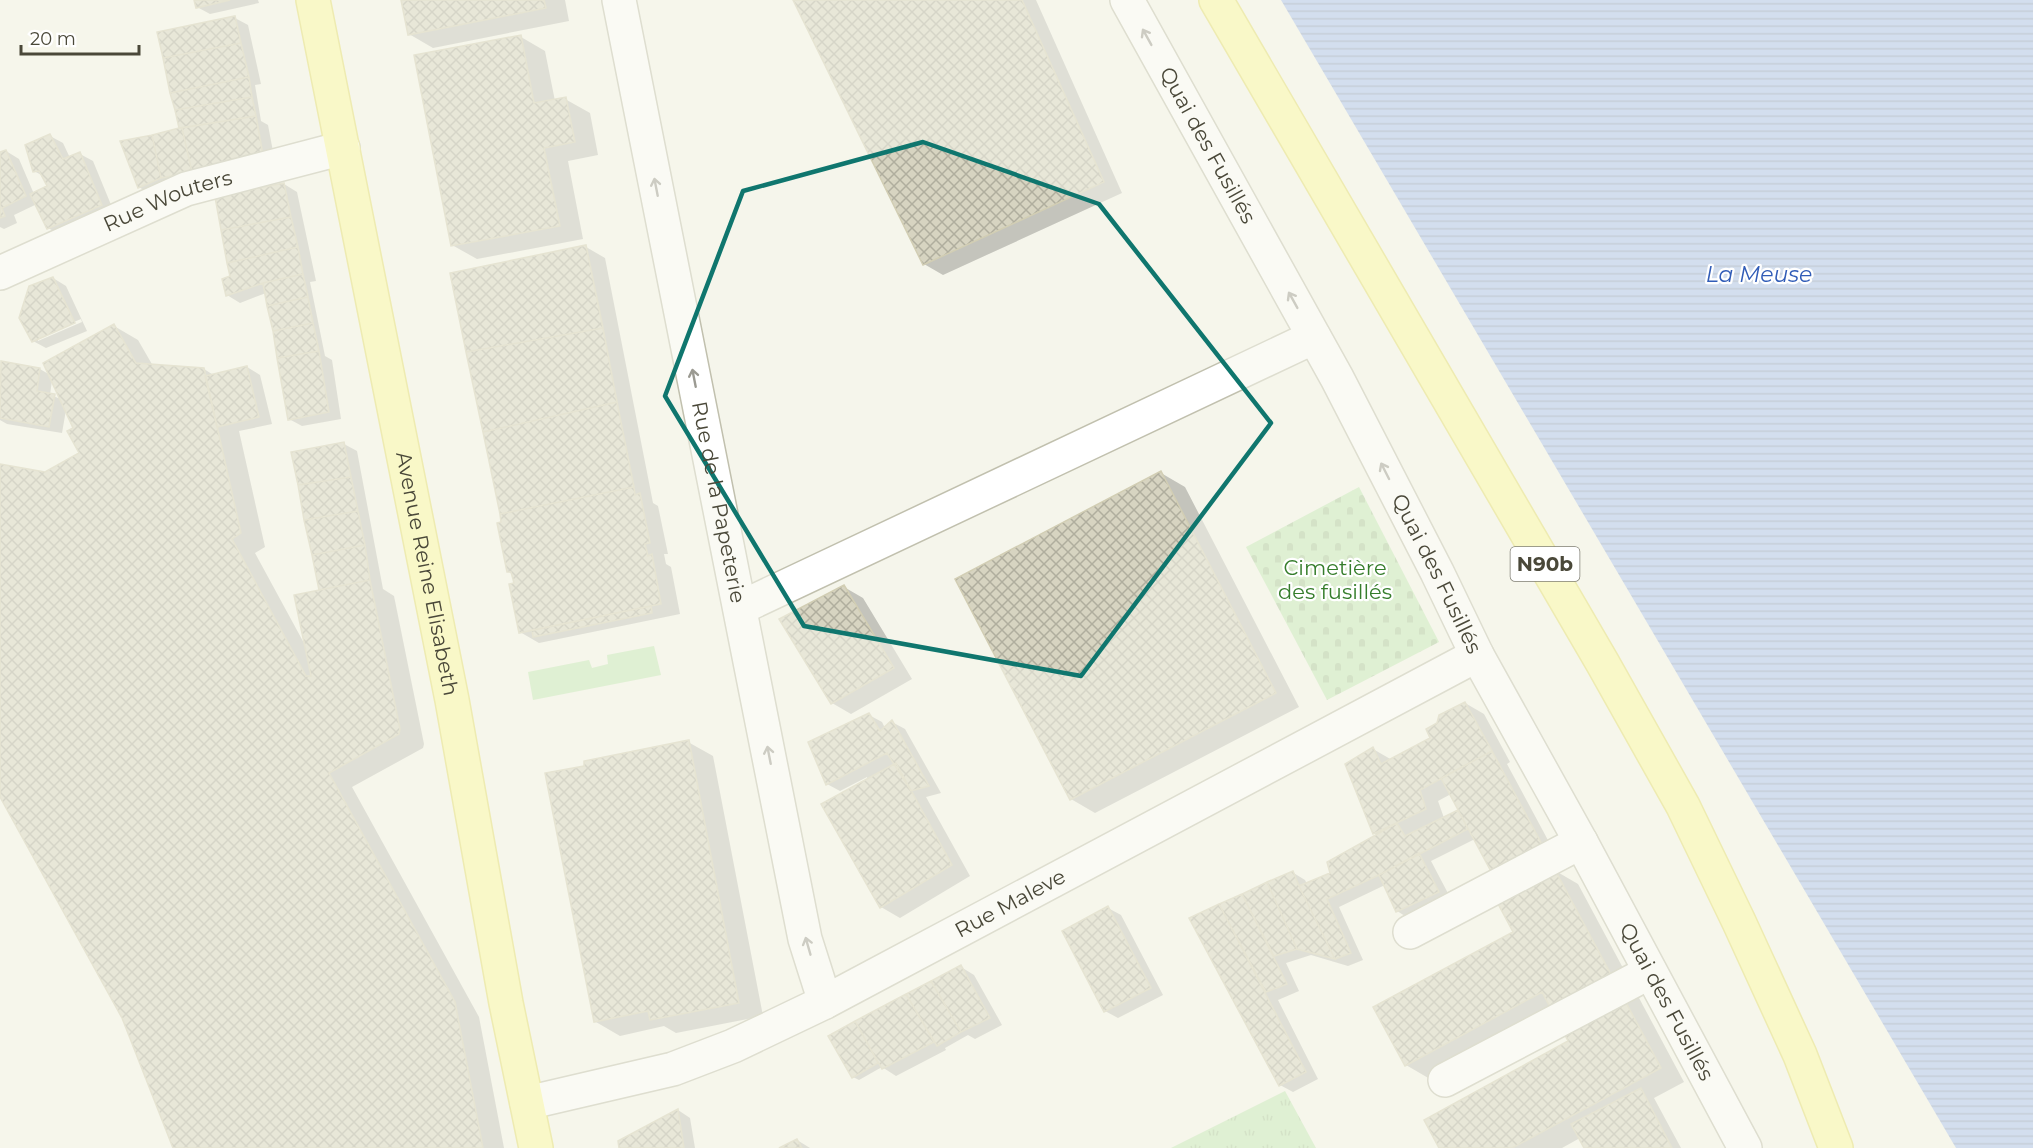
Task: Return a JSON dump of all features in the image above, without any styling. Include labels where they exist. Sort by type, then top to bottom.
[{"type":"main road","name":"Avenue Reine Elisabeth","points":[[313,0],[452,700],[506,1003],[536,1148]]},
{"type":"main road","name":"N90b","points":[[1216,0],[1602,662],[1683,806],[1800,1055],[1836,1148]]},
{"type":"street","name":"Rue de la Papeterie","points":[[619,0],[805,939],[825,1002]]},
{"type":"street","name":"Quai des Fusillés","points":[[1127,0],[1314,337],[1437,572],[1477,655],[1745,1148]]},
{"type":"street","name":"Rue Wouters","points":[[0,273],[186,189],[343,148]]},
{"type":"street","points":[[740,608],[1314,337]]},
{"type":"street","name":"Rue Maleve","points":[[527,1103],[673,1069],[733,1046],[825,1002],[1477,655]]},
{"type":"street","points":[[1410,932],[1581,843]]},
{"type":"street","points":[[1446,1080],[1650,972]]},
{"type":"highlighted area","points":[[923,142],[1099,204],[1271,423],[1081,676],[804,626],[665,396],[743,191]]},
{"type":"green space","name":"Cimetière des fusillés","points":[[1359,487],[1439,642],[1327,700],[1246,547]]},
{"type":"green space","points":[[654,646],[661,675],[533,700],[528,672],[589,660],[592,668],[608,664],[607,655]]},
{"type":"green space","points":[[1285,1091],[1316,1148],[1171,1148]]},
{"type":"water","name":"La Meuse","points":[[1281,0],[2033,0],[2033,1148],[1956,1148]]},
{"type":"building","points":[[194,0],[230,0],[196,8]]},
{"type":"building","points":[[401,0],[544,0],[546,8],[408,35]]},
{"type":"building","points":[[793,0],[1022,0],[1104,182],[923,265]]},
{"type":"building","points":[[235,16],[241,43],[163,58],[157,32]]},
{"type":"building","points":[[521,35],[534,103],[566,97],[575,142],[544,148],[560,226],[451,246],[414,55]]},
{"type":"building","points":[[241,43],[249,77],[170,93],[163,58]]},
{"type":"building","points":[[249,77],[252,97],[175,110],[170,93]]},
{"type":"building","points":[[252,97],[256,116],[179,128],[175,110]]},
{"type":"building","points":[[256,116],[263,155],[192,172],[182,128]]},
{"type":"building","points":[[182,128],[192,172],[161,178],[152,135]]},
{"type":"building","points":[[50,134],[63,159],[80,152],[102,205],[47,229],[30,194],[47,186],[39,171],[33,172],[25,145]]},
{"type":"building","points":[[152,135],[161,178],[138,188],[120,141]]},
{"type":"building","points":[[6,150],[26,196],[2,208],[5,216],[0,218],[0,152]]},
{"type":"building","points":[[284,183],[291,217],[221,230],[215,197]]},
{"type":"building","points":[[291,217],[298,247],[227,263],[221,230]]},
{"type":"building","points":[[586,245],[603,328],[466,352],[450,273]]},
{"type":"building","points":[[298,247],[303,274],[263,283],[226,296],[222,279],[230,276],[227,263]]},
{"type":"building","points":[[303,274],[308,297],[267,306],[263,283]]},
{"type":"building","points":[[53,277],[75,323],[32,342],[19,318],[29,286]]},
{"type":"building","points":[[308,297],[313,323],[273,331],[267,306]]},
{"type":"building","points":[[313,323],[319,351],[277,358],[273,331]]},
{"type":"building","points":[[114,324],[136,363],[204,368],[241,533],[232,539],[306,676],[311,676],[294,595],[370,580],[400,729],[399,734],[329,773],[455,1002],[483,1148],[173,1148],[122,1018],[0,797],[0,464],[45,472],[79,453],[67,431],[73,428],[43,363]]},
{"type":"building","points":[[603,328],[617,402],[483,432],[466,352]]},
{"type":"building","points":[[319,351],[329,412],[288,420],[277,358]]},
{"type":"building","points":[[1,361],[40,368],[37,391],[55,394],[49,427],[0,418]]},
{"type":"building","points":[[247,366],[259,417],[217,427],[205,376]]},
{"type":"building","points":[[617,402],[634,487],[500,514],[483,432]]},
{"type":"building","points":[[344,442],[351,477],[298,485],[291,452]]},
{"type":"building","points":[[1161,471],[1276,693],[1070,800],[955,579]]},
{"type":"building","points":[[351,477],[358,511],[304,520],[298,485]]},
{"type":"building","points":[[634,487],[635,495],[640,493],[650,543],[645,544],[648,556],[652,554],[661,604],[519,633],[509,584],[514,583],[511,572],[507,572],[497,523],[501,522],[500,514]]},
{"type":"building","points":[[358,511],[365,545],[312,555],[304,520]]},
{"type":"building","points":[[365,545],[370,580],[319,590],[312,555]]},
{"type":"building","points":[[844,585],[894,668],[831,704],[779,619]]},
{"type":"building","points":[[651,606],[652,613],[533,637],[532,630]]},
{"type":"building","points":[[1465,702],[1492,751],[1420,790],[1426,809],[1373,834],[1345,764],[1373,747],[1381,764],[1430,738],[1426,729],[1437,723],[1439,715]]},
{"type":"building","points":[[869,713],[880,731],[892,720],[929,786],[911,791],[887,753],[826,785],[808,742]]},
{"type":"building","points":[[689,740],[739,1003],[650,1020],[648,1011],[594,1022],[545,773],[584,766],[584,761]]},
{"type":"building","points":[[1492,751],[1545,850],[1494,877],[1441,778]]},
{"type":"building","points":[[896,763],[952,865],[880,908],[821,804]]},
{"type":"building","points":[[1458,810],[1468,829],[1327,899],[1351,953],[1335,959],[1299,886],[1330,873],[1327,862],[1397,823],[1405,836]]},
{"type":"building","points":[[1419,853],[1439,892],[1396,912],[1379,875]]},
{"type":"building","points":[[1554,868],[1661,1068],[1512,1148],[1439,1148],[1424,1120],[1568,1041],[1542,992],[1405,1066],[1373,1007],[1513,932],[1496,900]]},
{"type":"building","points":[[1293,871],[1335,959],[1297,949],[1267,882]]},
{"type":"building","points":[[1267,882],[1297,949],[1274,956],[1242,894]]},
{"type":"building","points":[[1242,894],[1287,984],[1266,992],[1219,904]]},
{"type":"building","points":[[1219,904],[1306,1072],[1279,1086],[1189,918]]},
{"type":"building","points":[[1108,906],[1151,988],[1104,1012],[1062,931]]},
{"type":"building","points":[[961,965],[990,1018],[961,1032],[931,981]]},
{"type":"building","points":[[931,981],[961,1032],[937,1046],[906,994]]},
{"type":"building","points":[[906,994],[934,1042],[882,1069],[855,1021]]},
{"type":"building","points":[[855,1021],[878,1063],[852,1078],[828,1036]]},
{"type":"building","points":[[1641,1088],[1672,1148],[1584,1148],[1571,1124]]},
{"type":"building","points":[[678,1109],[684,1148],[619,1148],[618,1141]]},
{"type":"building","points":[[797,1139],[802,1148],[779,1148]]}]
